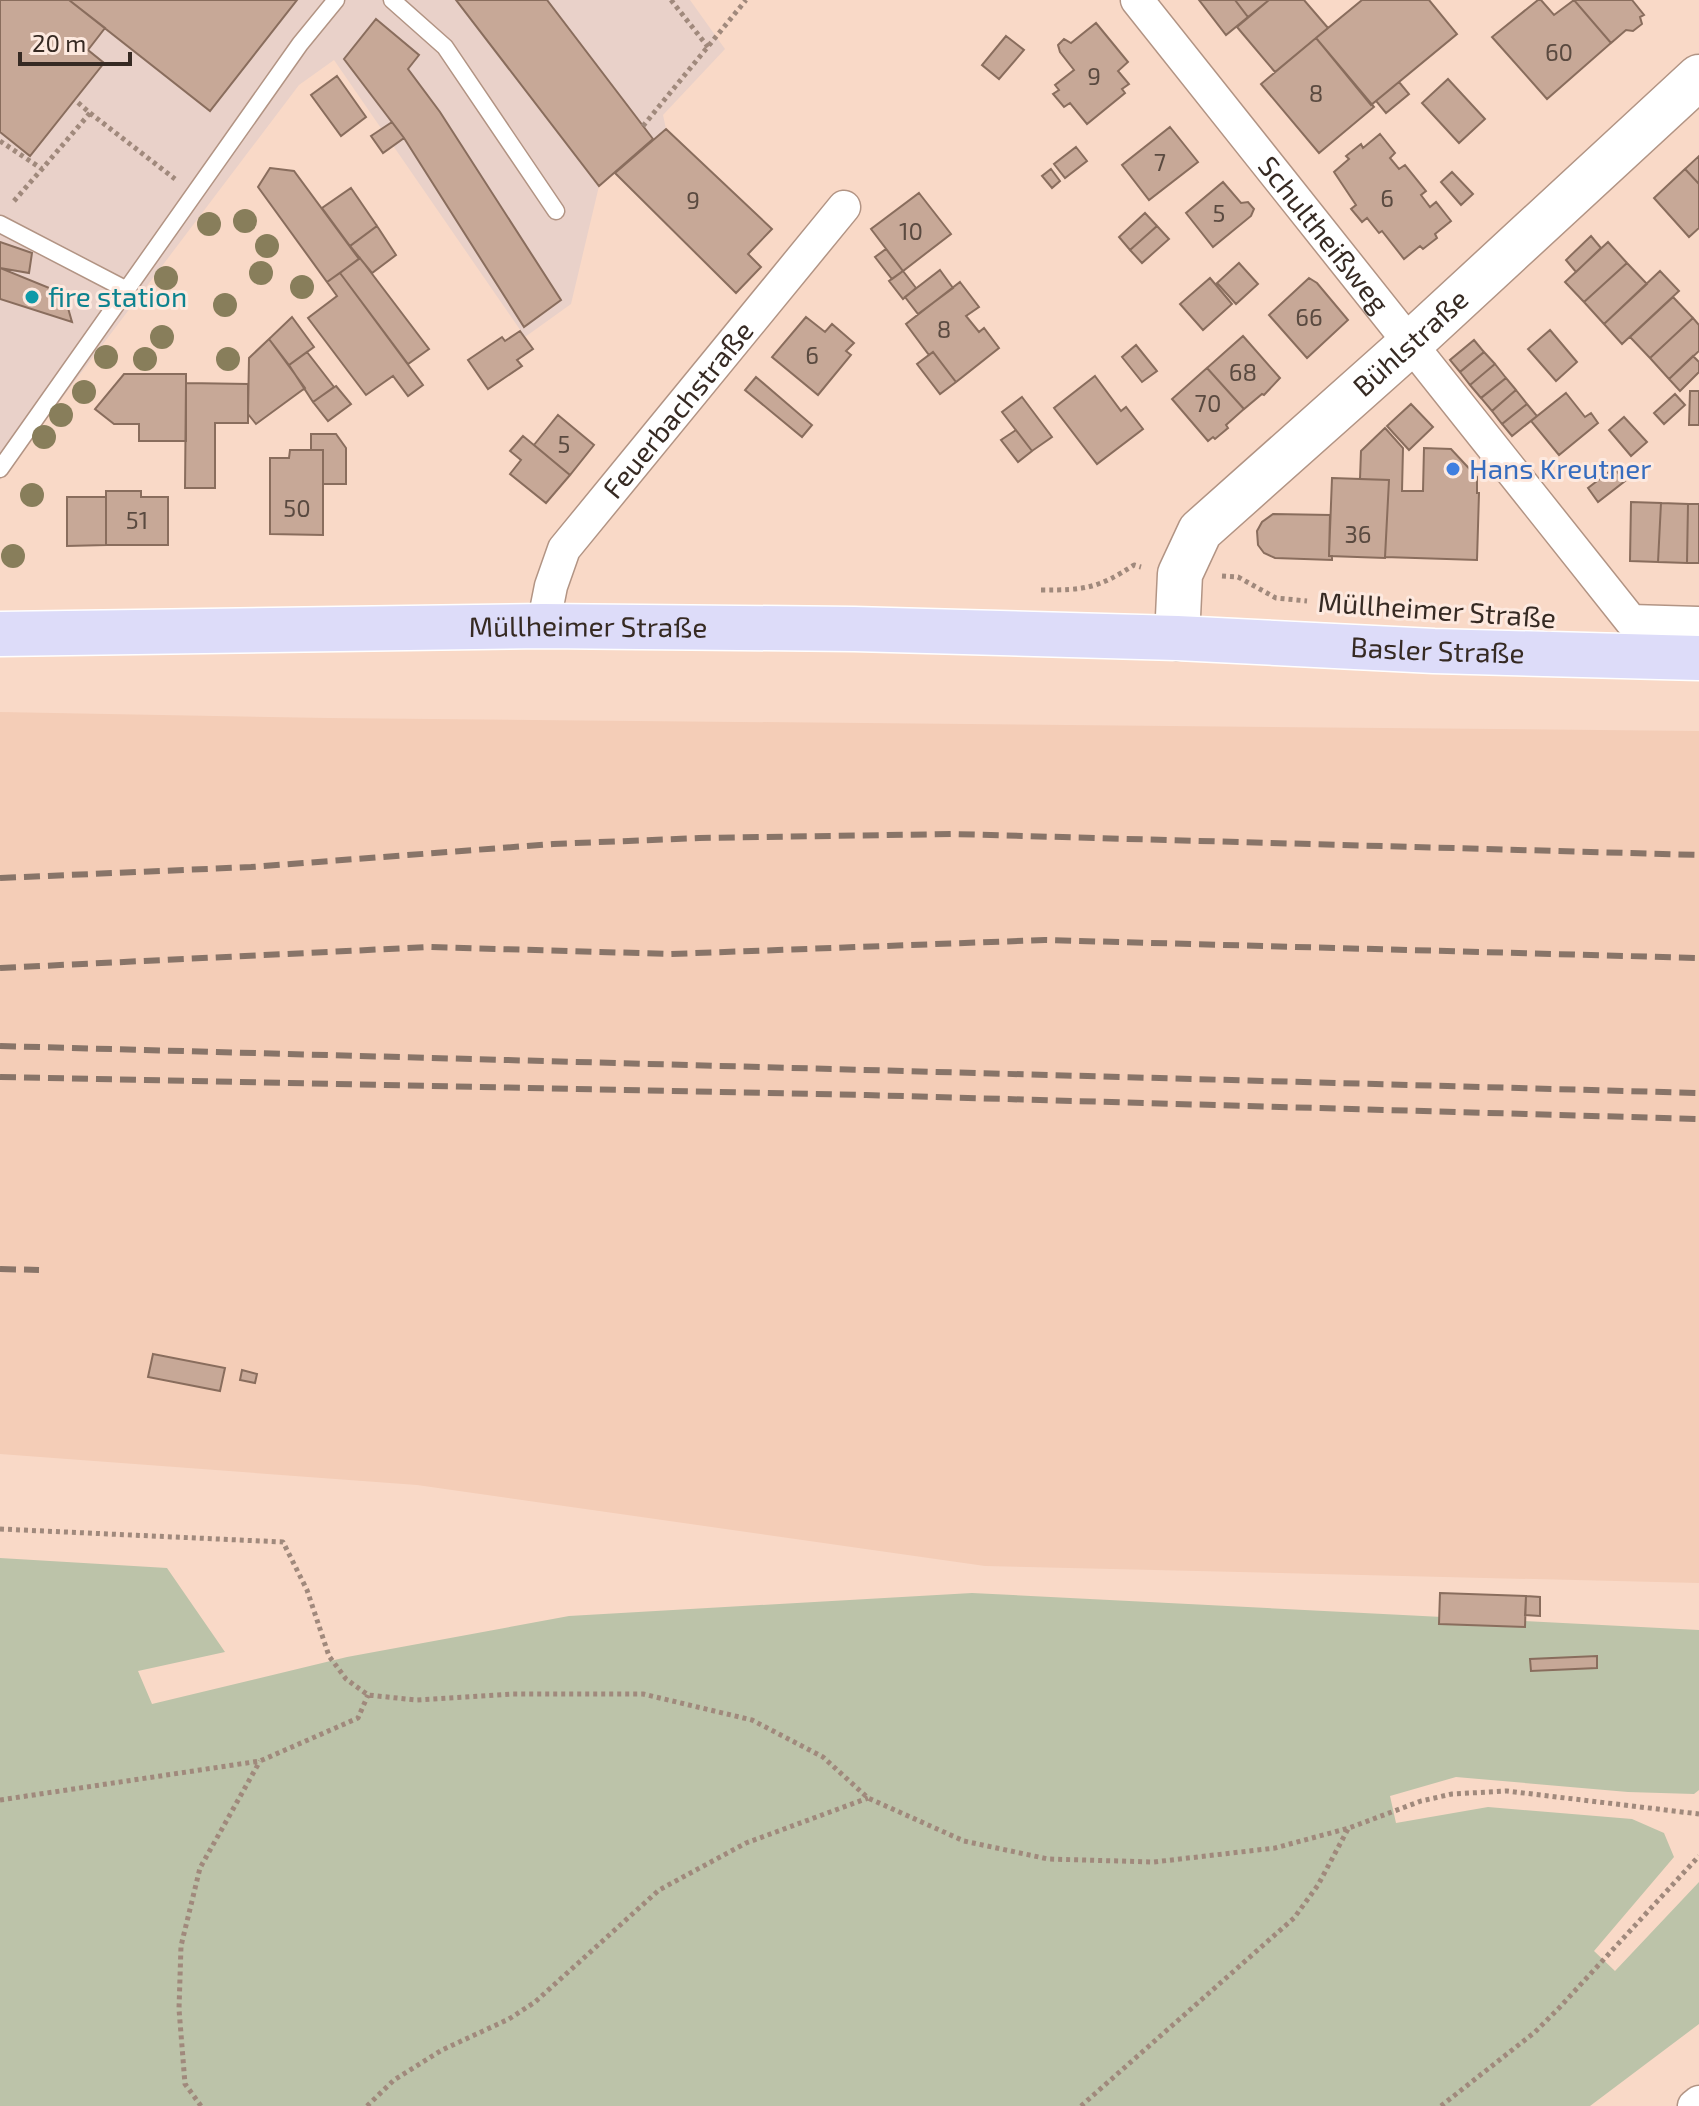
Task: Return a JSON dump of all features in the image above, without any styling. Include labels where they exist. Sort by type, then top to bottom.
[{"type":"main road","name":"Müllheimer Straße","points":[[0,634],[543,626],[854,629],[1177,638]]},
{"type":"main road","name":"Basler Straße","points":[[1177,638],[1434,651],[1699,658]]},
{"type":"street","name":"Schultheißweg","points":[[1137,0],[1631,621],[1699,623]]},
{"type":"street","name":"Bühlstraße","points":[[1177,638],[1180,574],[1200,531],[1411,343],[1699,77]]},
{"type":"street","name":"Feuerbachstraße","points":[[543,626],[551,586],[564,549],[844,207]]},
{"type":"street","points":[[1694,2106],[1699,2102]]},
{"type":"lane","points":[[0,469],[300,44],[336,0]]},
{"type":"lane","points":[[392,0],[445,47],[556,211]]},
{"type":"lane","points":[[0,224],[127,290]]},
{"type":"path","points":[[671,0],[708,47]]},
{"type":"path","points":[[643,126],[746,0]]},
{"type":"path","points":[[75,100],[168,174]]},
{"type":"path","points":[[24,189],[90,113]]},
{"type":"path","points":[[0,141],[42,169]]},
{"type":"path","name":"Müllheimer Straße","points":[[1180,574],[1238,577],[1276,598],[1321,602]]},
{"type":"path","points":[[0,1529],[283,1542],[307,1590],[329,1656],[346,1679],[368,1695],[416,1700],[513,1694],[643,1694],[752,1720],[823,1757],[868,1798],[964,1841],[1048,1859],[1154,1862],[1275,1848],[1349,1828],[1421,1801],[1477,1791],[1507,1791],[1699,1814]]},
{"type":"path","points":[[0,1800],[260,1761],[358,1718],[368,1695]]},
{"type":"path","points":[[201,2106],[185,2084],[179,2009],[181,1946],[200,1868],[260,1761]]},
{"type":"path","points":[[367,2106],[394,2080],[442,2050],[509,2019],[535,2002],[659,1890],[746,1843],[868,1798]]},
{"type":"path","points":[[1081,2106],[1294,1918],[1318,1885],[1349,1828]]},
{"type":"path","points":[[1441,2106],[1543,2024],[1699,1856]]},
{"type":"shaded area","points":[[0,0],[690,0],[725,49],[663,115],[666,129],[599,186],[571,304],[525,337],[334,60],[299,85],[0,480]]},
{"type":"shaded area","points":[[0,712],[1699,731],[1699,1583],[985,1566],[417,1485],[0,1454]]},
{"type":"green space","points":[[0,1558],[167,1568],[225,1652],[138,1671],[152,1704],[347,1657],[569,1616],[972,1593],[1699,1630],[1699,1790],[1694,1794],[1628,1792],[1456,1777],[1390,1796],[1396,1823],[1488,1807],[1632,1819],[1664,1833],[1674,1857],[1594,1951],[1615,1971],[1699,1882],[1699,2024],[1590,2106],[0,2106]]},
{"type":"building","points":[[0,0],[69,0],[105,28],[88,50],[104,63],[30,156],[0,132]]},
{"type":"building","points":[[69,0],[297,0],[210,111]]},
{"type":"building","points":[[456,0],[547,0],[653,139],[599,186]]},
{"type":"building","points":[[1199,0],[1235,0],[1248,17],[1226,35]]},
{"type":"building","points":[[1235,0],[1269,0],[1248,17]]},
{"type":"building","points":[[1269,0],[1304,0],[1328,28],[1275,72],[1237,27]]},
{"type":"building","points":[[1362,0],[1429,0],[1457,34],[1371,105],[1316,38]]},
{"type":"building","points":[[1538,0],[1554,15],[1574,0],[1611,43],[1547,99],[1492,37]]},
{"type":"building","points":[[1574,0],[1632,0],[1644,15],[1640,17],[1642,24],[1633,31],[1626,30],[1611,43]]},
{"type":"building","points":[[376,19],[419,55],[408,69],[440,112],[561,300],[524,327],[404,138],[344,59]]},
{"type":"building","points":[[1096,23],[1128,62],[1118,71],[1129,84],[1122,89],[1125,93],[1087,124],[1070,103],[1064,107],[1053,94],[1059,90],[1055,85],[1074,70],[1058,45],[1064,39],[1071,43]]},
{"type":"building","points":[[1006,36],[1024,50],[999,79],[982,65]]},
{"type":"building","points":[[1316,38],[1374,107],[1319,153],[1261,84]]},
{"type":"building","points":[[337,76],[366,117],[341,136],[311,95]]},
{"type":"building","points":[[1448,79],[1485,119],[1459,143],[1422,103]]},
{"type":"building","points":[[1399,82],[1409,94],[1386,113],[1376,101]]},
{"type":"building","points":[[392,122],[404,138],[383,153],[371,136]]},
{"type":"building","points":[[1170,127],[1198,162],[1149,200],[1122,165]]},
{"type":"building","points":[[666,129],[772,229],[748,254],[761,267],[736,293],[615,173]]},
{"type":"building","points":[[1380,134],[1395,153],[1390,158],[1399,169],[1405,165],[1426,191],[1421,195],[1430,207],[1436,202],[1451,221],[1435,234],[1437,238],[1404,259],[1382,231],[1379,233],[1367,218],[1362,222],[1351,209],[1356,205],[1334,172],[1349,159],[1346,156],[1361,144],[1363,148]]},
{"type":"building","points":[[1076,147],[1087,161],[1065,178],[1054,164]]},
{"type":"building","points":[[1699,156],[1699,184],[1685,169]]},
{"type":"building","points":[[270,168],[294,171],[359,259],[327,282],[258,187]]},
{"type":"building","points":[[1051,169],[1060,181],[1052,188],[1042,176]]},
{"type":"building","points":[[1685,169],[1699,184],[1699,228],[1689,237],[1654,198]]},
{"type":"building","points":[[1452,172],[1473,194],[1461,205],[1441,182]]},
{"type":"building","points":[[1223,182],[1241,203],[1248,202],[1254,209],[1251,216],[1213,247],[1186,213]]},
{"type":"building","points":[[351,188],[377,226],[350,246],[322,208]]},
{"type":"building","points":[[919,193],[951,234],[903,271],[871,229]]},
{"type":"building","points":[[1145,213],[1157,226],[1130,250],[1119,237]]},
{"type":"building","points":[[377,226],[396,255],[372,273],[350,246]]},
{"type":"building","points":[[1157,226],[1169,239],[1142,263],[1130,250]]},
{"type":"building","points":[[1591,236],[1601,248],[1576,272],[1566,260]]},
{"type":"building","name":"fire station","points":[[0,242],[32,253],[29,273],[0,268]]},
{"type":"building","points":[[1608,242],[1627,263],[1584,302],[1565,282]]},
{"type":"building","points":[[886,249],[903,271],[892,279],[875,257]]},
{"type":"building","points":[[360,258],[429,349],[408,364],[340,273]]},
{"type":"building","points":[[1239,263],[1258,284],[1236,304],[1217,283]]},
{"type":"building","points":[[1627,263],[1647,284],[1604,324],[1584,302]]},
{"type":"building","name":"fire station","points":[[0,268],[64,294],[72,322],[0,299]]},
{"type":"building","points":[[940,270],[953,288],[918,314],[905,297]]},
{"type":"building","points":[[903,271],[916,288],[903,299],[889,281]]},
{"type":"building","points":[[1660,271],[1679,291],[1622,344],[1604,324]]},
{"type":"building","points":[[340,273],[423,385],[408,396],[393,376],[366,395],[308,318],[337,296],[327,282]]},
{"type":"building","points":[[1210,278],[1232,304],[1203,330],[1180,304]]},
{"type":"building","points":[[1309,278],[1317,283],[1348,320],[1307,358],[1269,315]]},
{"type":"building","points":[[960,282],[979,307],[966,316],[979,332],[984,328],[999,348],[956,382],[933,352],[929,355],[906,324]]},
{"type":"building","points":[[1673,297],[1693,318],[1650,358],[1630,337]]},
{"type":"building","points":[[292,317],[314,347],[289,365],[269,339]]},
{"type":"building","points":[[806,317],[825,332],[832,324],[854,343],[846,351],[851,355],[818,395],[772,357]]},
{"type":"building","points":[[1693,318],[1699,325],[1699,351],[1669,379],[1650,358]]},
{"type":"building","points":[[1550,330],[1577,362],[1556,381],[1528,349]]},
{"type":"building","points":[[520,331],[533,349],[517,360],[522,366],[488,389],[468,360],[502,337],[505,341]]},
{"type":"building","points":[[1243,336],[1280,378],[1264,395],[1244,409],[1207,368]]},
{"type":"building","points":[[269,339],[305,388],[256,424],[248,414],[249,358]]},
{"type":"building","points":[[1474,340],[1484,352],[1460,372],[1450,360]]},
{"type":"building","points":[[1136,345],[1157,371],[1142,382],[1122,357]]},
{"type":"building","points":[[307,352],[334,387],[313,402],[289,365]]},
{"type":"building","points":[[933,352],[956,382],[940,394],[917,364]]},
{"type":"building","points":[[1484,352],[1495,364],[1470,385],[1460,372]]},
{"type":"building","points":[[1693,356],[1699,362],[1699,372],[1680,391],[1669,379]]},
{"type":"building","points":[[1495,364],[1506,378],[1481,398],[1470,385]]},
{"type":"building","points":[[1207,368],[1244,409],[1226,425],[1228,428],[1208,441],[1172,399]]},
{"type":"building","points":[[124,374],[186,374],[186,441],[139,441],[139,424],[114,424],[95,409]]},
{"type":"building","points":[[1095,376],[1121,411],[1126,407],[1143,429],[1097,464],[1054,408]]},
{"type":"building","points":[[756,377],[812,425],[802,437],[745,390]]},
{"type":"building","points":[[1506,378],[1516,390],[1492,411],[1481,398]]},
{"type":"building","points":[[186,383],[248,384],[248,423],[215,423],[215,488],[185,488]]},
{"type":"building","points":[[336,386],[351,404],[328,421],[313,402]]},
{"type":"building","points":[[1516,390],[1527,404],[1502,424],[1492,411]]},
{"type":"building","points":[[1690,391],[1699,391],[1699,425],[1689,425]]},
{"type":"building","points":[[1566,393],[1585,417],[1591,413],[1598,423],[1559,455],[1531,421]]},
{"type":"building","points":[[1675,394],[1685,405],[1664,424],[1654,413]]},
{"type":"building","points":[[1022,397],[1052,437],[1032,451],[1002,412]]},
{"type":"building","points":[[1411,404],[1433,427],[1409,450],[1387,426]]},
{"type":"building","points":[[1527,404],[1537,416],[1512,436],[1502,424]]},
{"type":"building","points":[[558,415],[594,445],[570,475],[534,445]]},
{"type":"building","points":[[1624,417],[1647,442],[1631,456],[1609,430]]},
{"type":"building","points":[[1385,428],[1403,448],[1402,491],[1423,491],[1424,448],[1451,449],[1477,477],[1477,560],[1385,557],[1389,480],[1360,479],[1361,451]]},
{"type":"building","points":[[1016,430],[1032,451],[1018,462],[1001,440]]},
{"type":"building","points":[[311,434],[336,434],[346,448],[346,484],[323,484],[323,450],[311,450]]},
{"type":"building","points":[[523,436],[570,475],[546,503],[510,474],[521,460],[510,451]]},
{"type":"building","points":[[290,450],[323,450],[323,535],[270,534],[270,458],[289,458]]},
{"type":"building","points":[[1614,468],[1625,481],[1598,502],[1588,488]]},
{"type":"building","points":[[1332,478],[1389,480],[1385,558],[1329,556]]},
{"type":"building","points":[[106,491],[141,491],[141,497],[168,497],[168,545],[106,545]]},
{"type":"building","points":[[67,497],[106,497],[106,545],[67,546]]},
{"type":"building","points":[[1631,502],[1661,503],[1658,562],[1630,561]]},
{"type":"building","points":[[1661,503],[1688,504],[1687,563],[1658,562]]},
{"type":"building","points":[[1688,504],[1699,504],[1699,563],[1687,563]]},
{"type":"building","points":[[1273,514],[1330,515],[1329,556],[1332,560],[1275,558],[1264,553],[1258,545],[1257,531],[1262,522]]},
{"type":"building","points":[[153,1354],[225,1368],[220,1391],[148,1377]]},
{"type":"building","points":[[242,1370],[257,1374],[255,1383],[240,1380]]},
{"type":"building","points":[[1440,1593],[1526,1596],[1525,1627],[1439,1624]]},
{"type":"building","points":[[1526,1596],[1540,1597],[1540,1616],[1525,1615]]},
{"type":"building","points":[[1597,1656],[1597,1668],[1531,1671],[1530,1659]]},
{"type":"railway","points":[[0,878],[251,867],[553,844],[953,834],[1699,855]]},
{"type":"railway","points":[[0,968],[429,947],[671,954],[1045,940],[1699,958]]},
{"type":"railway","points":[[0,1046],[1699,1093]]},
{"type":"railway","points":[[0,1077],[866,1095],[1699,1119]]},
{"type":"railway","points":[[0,1269],[39,1270]]},
{"type":"place","name":"fire station","points":[[32,297]]},
{"type":"place","name":"Hans Kreutner","points":[[1453,469]]}]
